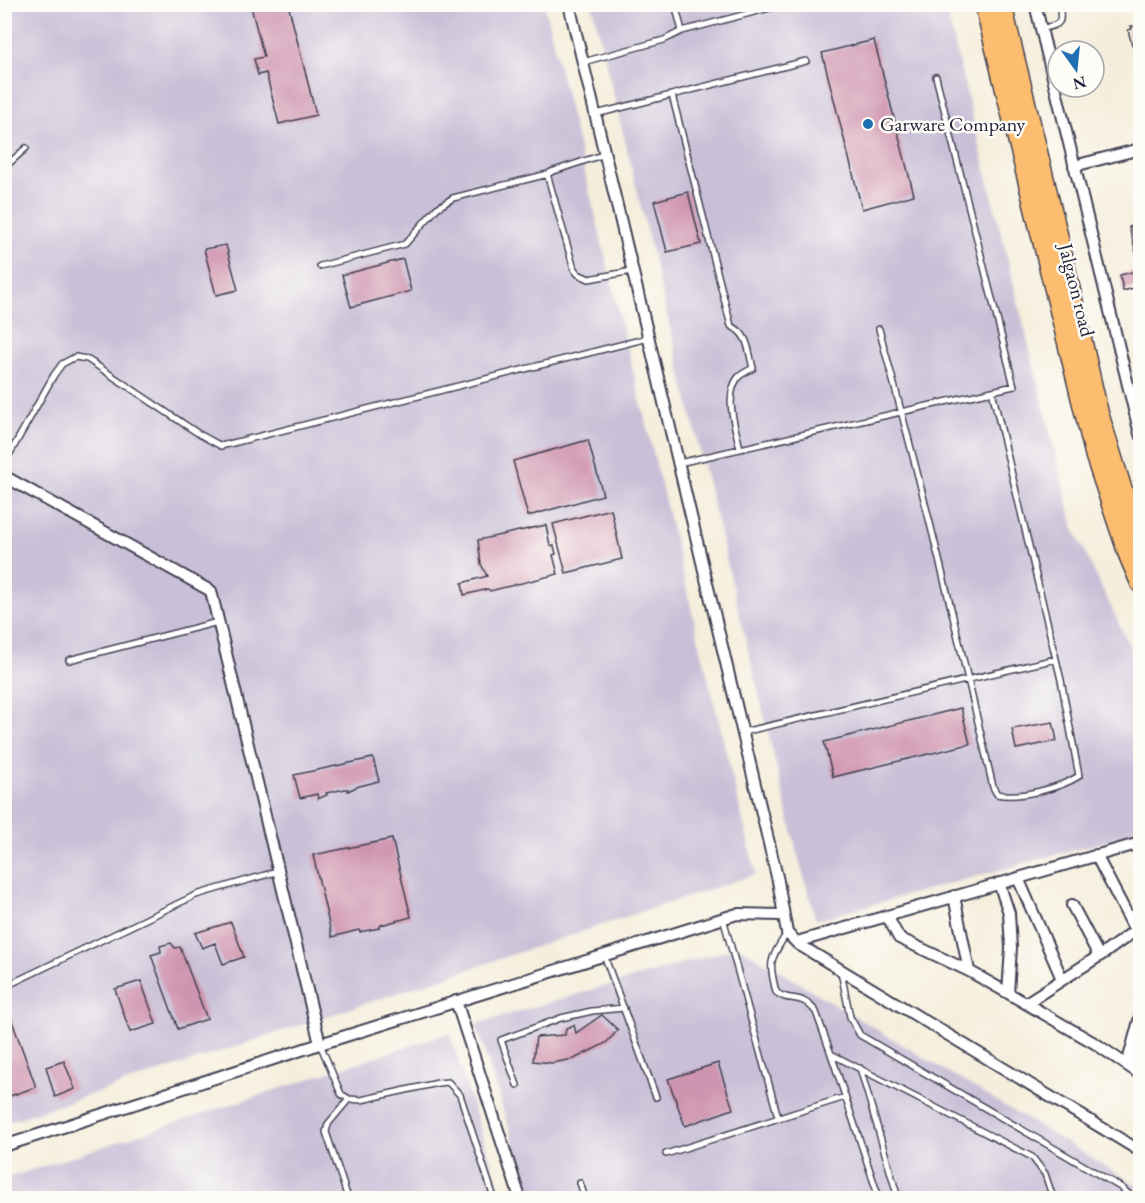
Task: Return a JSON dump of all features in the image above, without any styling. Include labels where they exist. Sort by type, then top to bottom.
[{"type":"highway","name":"Jalgaon road","points":[[984,4],[1095,457],[1134,549],[1140,583]]},
{"type":"highway","name":"Jalgaon road","points":[[1002,4],[1099,413],[1120,484],[1140,536]]},
{"type":"street","points":[[569,4],[778,881],[787,933],[840,970],[1140,1151]]},
{"type":"street","points":[[1035,4],[1140,434]]},
{"type":"street","points":[[1074,166],[1140,151]]},
{"type":"street","points":[[4,476],[211,591],[320,1044]]},
{"type":"street","points":[[797,942],[1140,843]]},
{"type":"street","points":[[1026,1003],[1138,928],[1096,855]]},
{"type":"street","points":[[1018,878],[1062,980]]},
{"type":"street","points":[[999,883],[1008,913],[1011,948],[1008,993]]},
{"type":"street","points":[[954,896],[969,971]]},
{"type":"street","points":[[1072,905],[1099,956]]},
{"type":"street","points":[[4,1146],[736,914],[783,915]]},
{"type":"street","points":[[887,916],[899,938],[969,971],[1026,1003],[1096,1044],[1140,1074]]},
{"type":"street","points":[[456,1001],[520,1198]]},
{"type":"street","points":[[1127,1065],[1140,1017]]},
{"type":"lane","points":[[675,4],[682,31]]},
{"type":"lane","points":[[583,62],[664,40],[682,31],[785,4]]},
{"type":"lane","points":[[1041,29],[1058,24],[1060,21],[1059,4]]},
{"type":"lane","points":[[596,114],[806,61]]},
{"type":"lane","points":[[679,463],[1014,386],[936,77]]},
{"type":"lane","points":[[672,95],[731,326],[740,330],[745,336],[753,368],[738,376],[732,391],[732,410],[741,449]]},
{"type":"lane","points":[[4,168],[26,148]]},
{"type":"lane","points":[[320,266],[405,244],[437,208],[453,198],[548,174],[605,154]]},
{"type":"lane","points":[[548,174],[574,269],[578,274],[589,279],[633,271]]},
{"type":"lane","points":[[879,329],[969,680],[993,787],[997,794],[1007,796],[1048,789],[1068,783],[1079,776],[1056,660],[992,391]]},
{"type":"lane","points":[[4,464],[54,375],[62,364],[75,357],[87,359],[221,446],[650,338]]},
{"type":"lane","points":[[69,660],[218,622]]},
{"type":"lane","points":[[743,732],[1056,660]]},
{"type":"lane","points":[[4,987],[196,895],[279,871]]},
{"type":"lane","points":[[723,918],[778,1117]]},
{"type":"lane","points":[[787,933],[773,955],[771,963],[776,992],[780,995],[803,999],[816,1012],[879,1198]]},
{"type":"lane","points":[[604,955],[656,1097]]},
{"type":"lane","points":[[840,970],[850,1017],[860,1035],[1122,1188],[1133,1198]]},
{"type":"lane","points":[[517,1085],[501,1040],[561,1018],[592,1011],[624,1008]]},
{"type":"lane","points":[[320,1044],[342,1094],[349,1099],[361,1100],[448,1082],[460,1095],[494,1198]]},
{"type":"lane","points":[[831,1054],[1032,1157],[1045,1174],[1053,1198]]},
{"type":"lane","points":[[860,1068],[898,1198]]},
{"type":"lane","points":[[666,1154],[845,1097]]},
{"type":"lane","points":[[348,1198],[326,1132],[328,1124],[349,1099]]},
{"type":"lane","points":[[580,1183],[585,1198]]},
{"type":"shaded area","points":[[4,5],[544,5],[756,874],[5,1123]]},
{"type":"shaded area","name":"Garware Company","points":[[592,5],[945,5],[1074,529],[1140,668],[1140,832],[816,920],[799,860]]},
{"type":"shaded area","points":[[739,947],[1140,1187],[1140,1198],[531,1198],[476,1024]]},
{"type":"shaded area","points":[[449,1033],[503,1198],[5,1198],[4,1179]]},
{"type":"building","points":[[259,4],[288,4],[316,115],[279,124],[266,73],[258,75],[254,59],[264,57],[251,7]]},
{"type":"building","points":[[1131,26],[1140,27],[1140,48],[1136,44],[1132,45],[1128,30],[1132,29]]},
{"type":"building","name":"Garware Company","points":[[874,40],[914,195],[862,209],[822,53]]},
{"type":"building","points":[[688,192],[701,244],[667,252],[654,201]]},
{"type":"building","points":[[1140,224],[1140,267],[1129,227]]},
{"type":"building","points":[[226,245],[238,290],[216,295],[204,249]]},
{"type":"building","points":[[403,259],[411,291],[351,307],[342,275]]},
{"type":"building","points":[[1140,270],[1140,292],[1138,287],[1123,291],[1120,275]]},
{"type":"building","points":[[588,440],[603,495],[528,516],[513,461]]},
{"type":"building","points":[[611,509],[622,559],[566,573],[553,524]]},
{"type":"building","points":[[546,525],[550,546],[554,546],[556,554],[553,555],[558,574],[464,595],[462,583],[487,576],[481,564],[478,540]]},
{"type":"building","points":[[961,708],[970,744],[833,777],[824,742]]},
{"type":"building","points":[[1053,722],[1057,741],[1016,749],[1012,729]]},
{"type":"building","points":[[373,758],[379,781],[348,791],[345,789],[326,793],[327,795],[318,799],[317,794],[300,798],[294,775]]},
{"type":"building","points":[[392,839],[411,917],[381,925],[379,928],[332,937],[313,855]]},
{"type":"building","points":[[231,922],[244,957],[223,964],[215,943],[202,948],[195,933]]},
{"type":"building","points":[[171,943],[175,948],[180,947],[207,1019],[178,1029],[151,955],[161,952],[160,946]]},
{"type":"building","points":[[141,981],[156,1024],[130,1032],[115,989]]},
{"type":"building","points":[[9,1013],[36,1087],[10,1096],[4,1081],[4,1014]]},
{"type":"building","points":[[602,1015],[618,1030],[606,1043],[574,1059],[552,1063],[533,1061],[536,1037],[565,1035],[566,1028],[574,1025],[576,1033]]},
{"type":"building","points":[[64,1061],[75,1089],[55,1097],[46,1067]]},
{"type":"building","points":[[718,1063],[733,1109],[685,1126],[668,1079]]},
{"type":"place","name":"Garware Company","points":[[868,124]]}]
